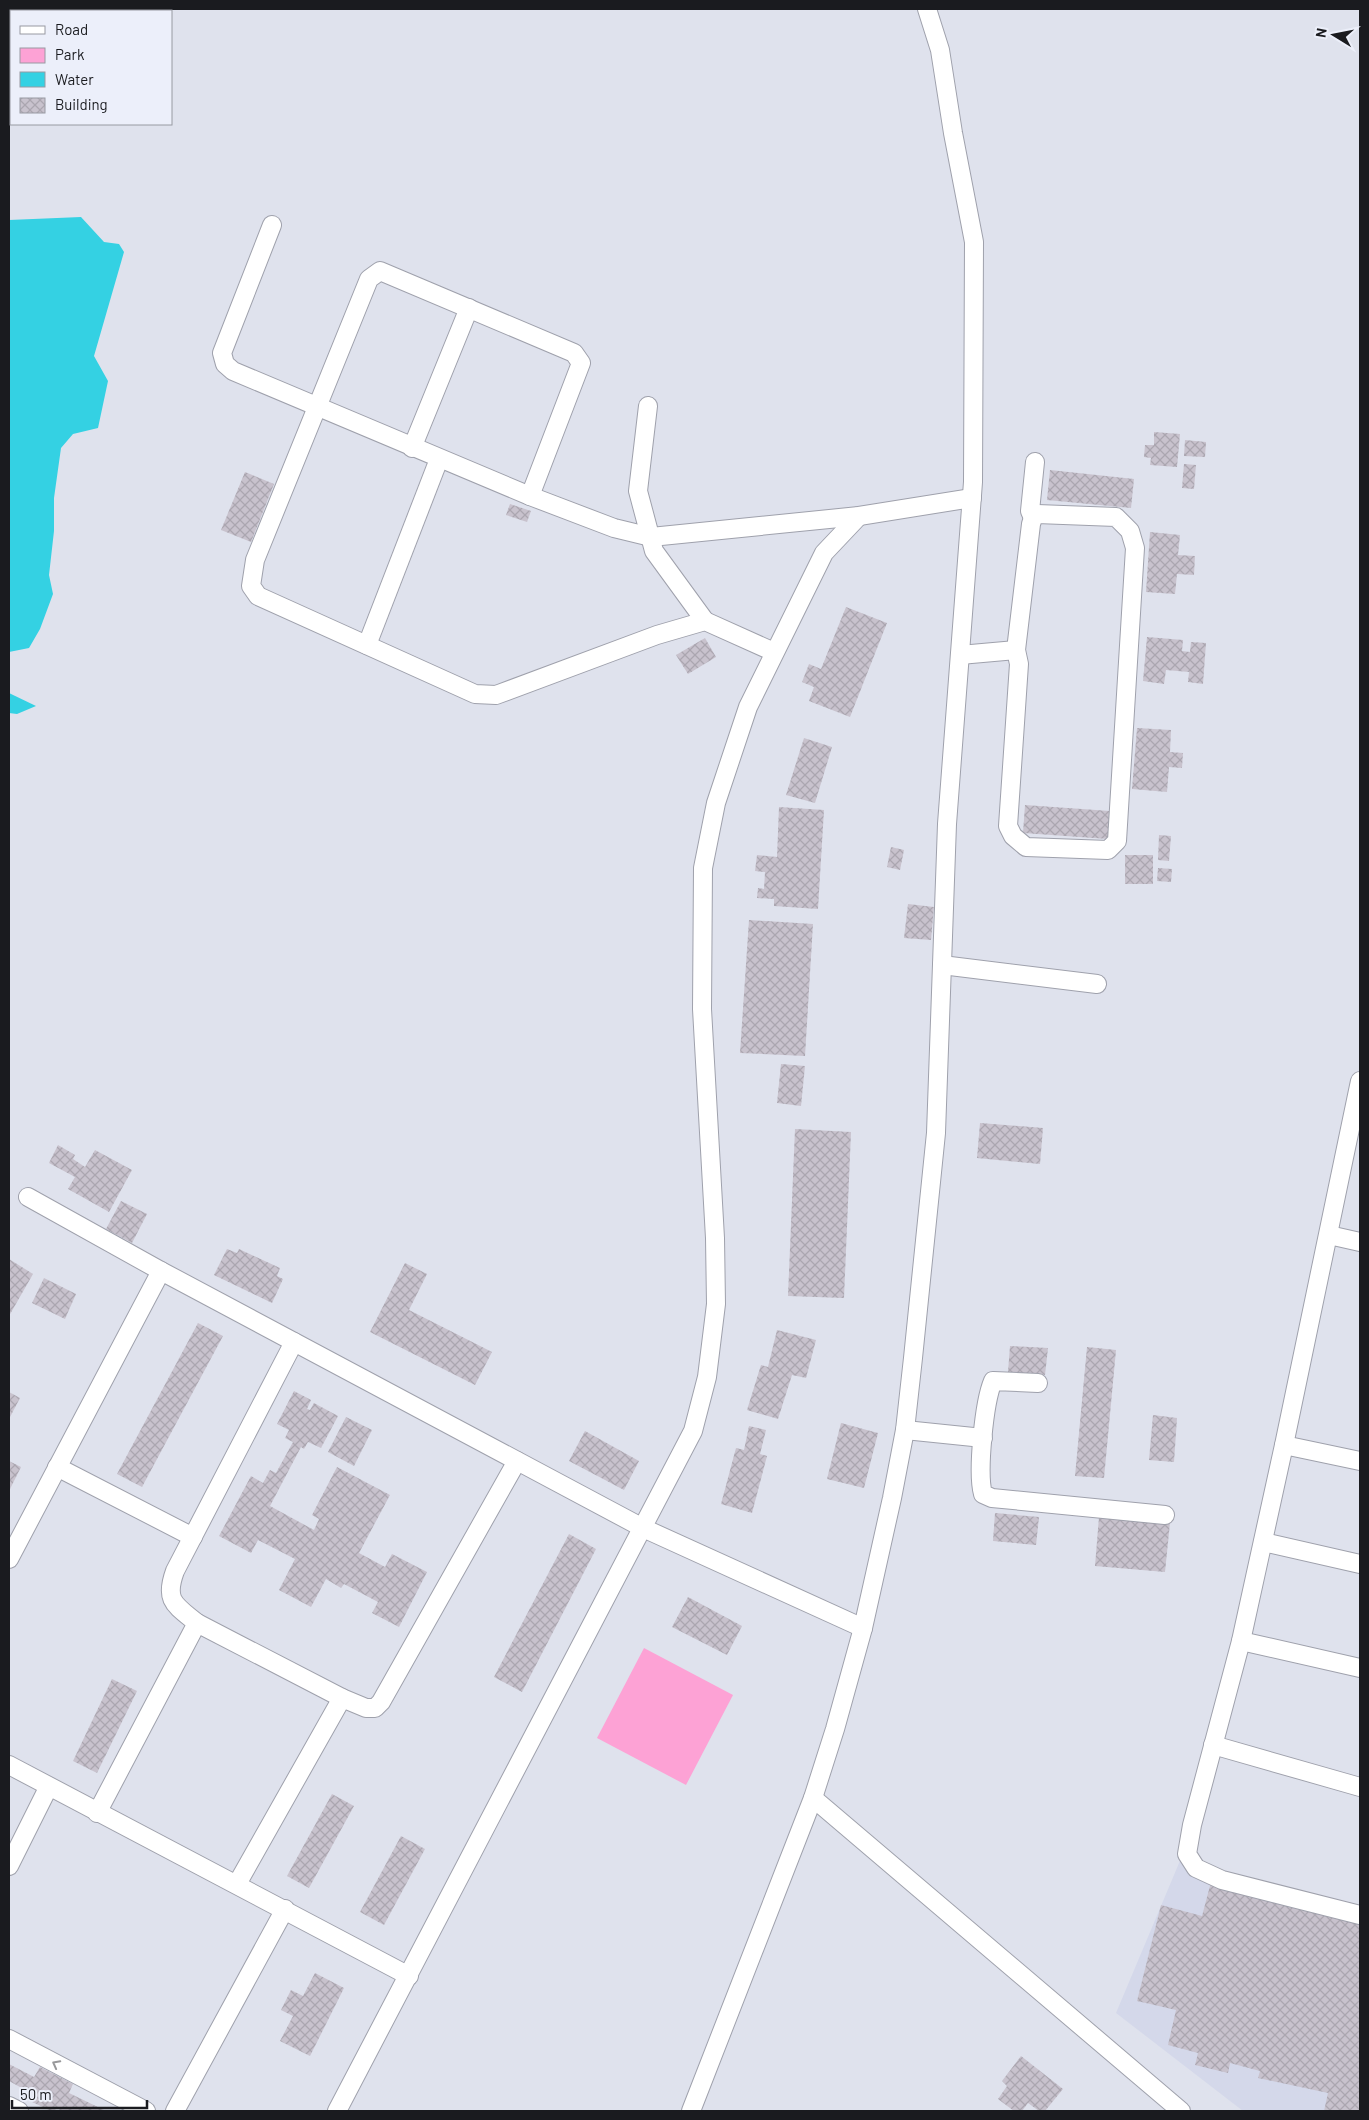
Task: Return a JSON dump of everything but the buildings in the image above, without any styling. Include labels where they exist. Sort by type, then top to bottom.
[{"type":"street","points":[[691,2111],[813,1798],[863,1628],[905,1430],[936,1133],[947,824],[972,498],[974,242],[953,133],[940,50],[927,9]]},
{"type":"street","points":[[272,225],[222,353],[226,364],[233,372],[439,460],[530,496],[614,528],[651,537],[859,516],[972,498]]},
{"type":"street","points":[[530,496],[581,363],[574,353],[380,271],[369,278],[255,560],[251,586],[258,596],[475,694],[496,695],[657,635],[705,620]]},
{"type":"street","points":[[412,448],[469,308]]},
{"type":"street","points":[[648,406],[638,491],[654,550],[705,620],[774,652]]},
{"type":"street","points":[[367,645],[439,460]]},
{"type":"street","points":[[1033,518],[1037,514],[1116,518],[1130,530],[1133,538],[1135,548],[1117,841],[1108,850],[1026,847],[1013,836],[1008,826],[1019,664],[1016,650],[1033,518],[1030,511],[1035,462]]},
{"type":"street","points":[[337,2111],[693,1431],[707,1377],[716,1304],[715,1238],[702,1009],[703,868],[719,795],[748,707],[824,553],[859,516]]},
{"type":"street","points":[[960,655],[1016,650]]},
{"type":"street","points":[[942,965],[1097,984]]},
{"type":"street","points":[[1360,1081],[1355,1139],[1329,1235],[1241,1641],[1192,1825],[1188,1854],[1196,1868],[1222,1880],[1360,1915]]},
{"type":"street","points":[[28,1197],[161,1271],[643,1528],[863,1628]]},
{"type":"street","points":[[1329,1235],[1360,1242]]},
{"type":"street","points":[[9,1559],[161,1271]]},
{"type":"street","points":[[294,1342],[193,1537],[169,1588],[174,1604],[197,1623],[342,1698],[366,1708],[375,1708],[381,1702],[517,1461]]},
{"type":"street","points":[[1038,1383],[992,1381],[983,1438],[980,1485],[982,1494],[992,1498],[1165,1514]]},
{"type":"street","points":[[905,1430],[983,1438]]},
{"type":"street","points":[[1284,1445],[1360,1461]]},
{"type":"street","points":[[57,1467],[193,1537]]},
{"type":"street","points":[[1263,1542],[1360,1564]]},
{"type":"street","points":[[97,1813],[197,1623]]},
{"type":"street","points":[[1241,1641],[1360,1668]]},
{"type":"street","points":[[237,1884],[342,1698]]},
{"type":"street","points":[[1213,1745],[1360,1787]]},
{"type":"street","points":[[9,1766],[48,1788],[285,1909],[409,1976]]},
{"type":"street","points":[[9,1866],[48,1788]]},
{"type":"street","points":[[813,1798],[1181,2111]]},
{"type":"street","points":[[175,2111],[285,1909]]},
{"type":"street","points":[[9,2039],[146,2111]]},
{"type":"street","points":[[9,2106],[19,2111]]},
{"type":"shaded area","points":[[1182,1856],[1360,1921],[1360,2111],[1243,2111],[1116,2013]]},
{"type":"green space","points":[[644,1648],[733,1695],[686,1785],[597,1738]]},
{"type":"water","points":[[81,217],[104,242],[119,244],[124,252],[94,356],[108,381],[98,428],[73,434],[61,448],[54,498],[54,531],[49,575],[53,594],[40,629],[29,648],[9,652],[9,220]]},
{"type":"water","points":[[9,693],[36,706],[17,714],[9,713]]}]
